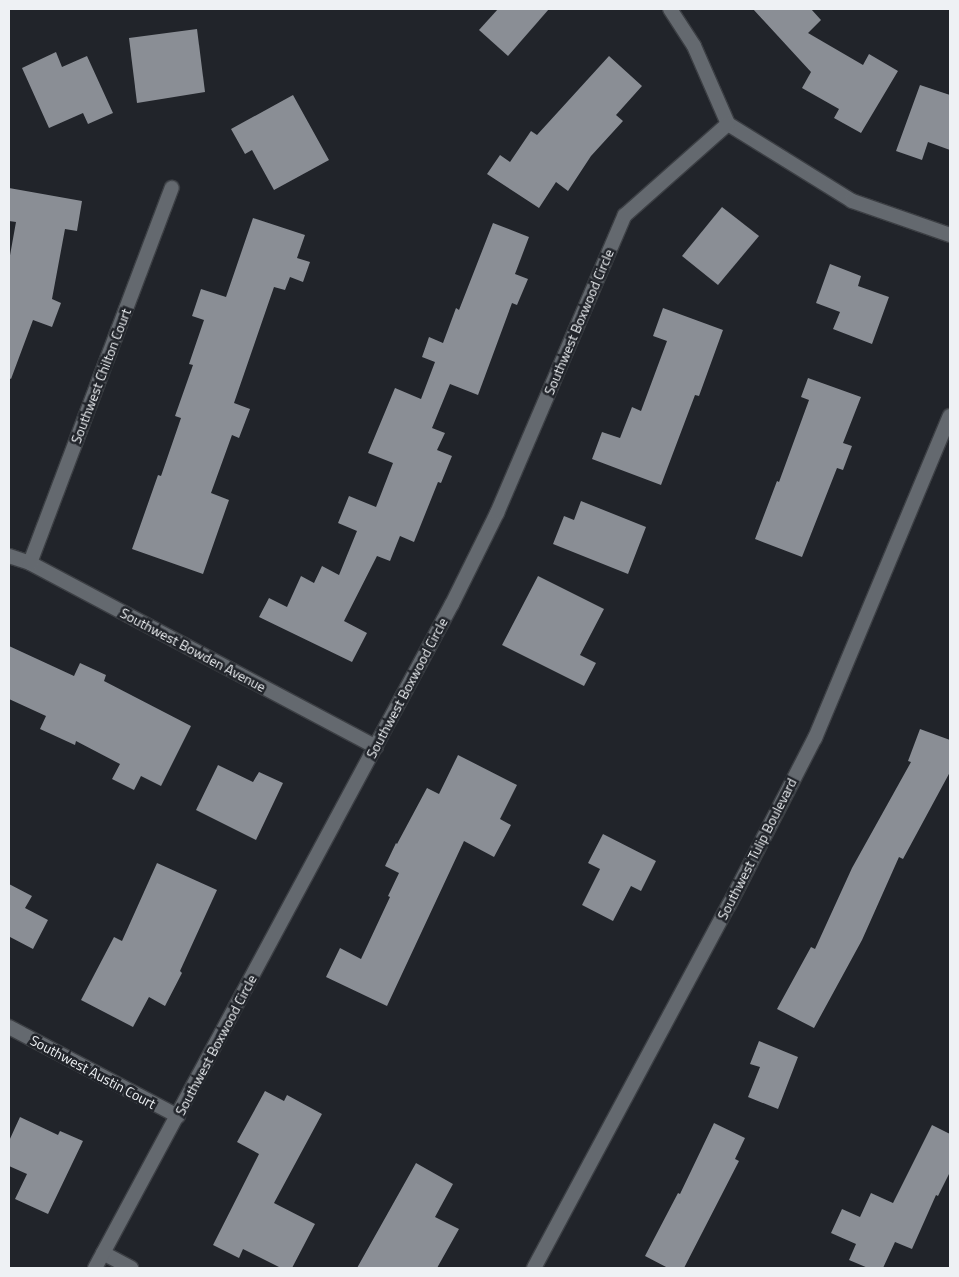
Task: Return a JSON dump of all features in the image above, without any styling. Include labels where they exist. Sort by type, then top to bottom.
[{"type":"street","points":[[670,9],[694,46],[728,124],[852,201],[950,235]]},
{"type":"street","name":"Southwest Boxwood Circle","points":[[95,1268],[376,747],[497,513],[625,215],[728,124]]},
{"type":"street","name":"Southwest Chilton Court","points":[[30,563],[172,188]]},
{"type":"street","name":"Southwest Tulip Boulevard","points":[[534,1268],[729,905],[814,738],[950,416]]},
{"type":"street","name":"Southwest Bowden Avenue","points":[[9,556],[30,563],[376,747]]},
{"type":"street","name":"Southwest Austin Court","points":[[9,1027],[178,1116]]},
{"type":"street","points":[[104,1253],[131,1268]]},
{"type":"building","points":[[498,9],[549,9],[508,56],[479,30]]},
{"type":"building","points":[[753,9],[811,9],[821,20],[808,33],[863,65],[869,54],[898,71],[861,133],[834,118],[839,109],[802,88],[811,72]]},
{"type":"building","points":[[197,29],[205,92],[137,103],[129,38]]},
{"type":"building","points":[[56,52],[62,67],[87,56],[113,113],[88,124],[83,113],[49,128],[22,68]]},
{"type":"building","points":[[609,56],[642,86],[616,115],[623,121],[591,156],[568,191],[556,182],[539,208],[487,174],[500,155],[510,162],[531,131],[537,135]]},
{"type":"building","points":[[920,85],[950,95],[950,150],[928,142],[922,160],[896,151]]},
{"type":"building","points":[[293,95],[329,160],[274,190],[252,150],[245,154],[231,129]]},
{"type":"building","points":[[9,188],[82,201],[77,231],[65,229],[52,299],[61,303],[52,327],[33,320],[11,379],[9,378],[9,261],[16,222],[9,221]]},
{"type":"building","points":[[722,207],[759,236],[718,285],[682,256]]},
{"type":"building","points":[[253,218],[305,235],[297,258],[310,262],[303,282],[290,277],[285,290],[274,287],[234,403],[250,409],[239,438],[232,435],[211,493],[229,500],[203,574],[132,549],[158,475],[161,476],[181,418],[175,416],[193,365],[189,364],[204,320],[192,316],[201,289],[226,297]]},
{"type":"building","points":[[493,223],[529,237],[515,274],[528,279],[517,305],[512,303],[478,395],[450,384],[432,428],[445,433],[437,450],[452,456],[441,483],[438,482],[414,542],[400,536],[390,561],[377,556],[344,621],[367,633],[352,662],[259,617],[269,598],[287,607],[301,576],[314,583],[322,566],[339,575],[357,531],[338,523],[349,496],[376,507],[393,463],[368,453],[395,388],[421,399],[435,362],[422,357],[429,337],[443,343],[456,308],[459,310]]},
{"type":"building","points":[[830,264],[861,276],[858,286],[889,297],[872,344],[833,329],[840,312],[816,303]]},
{"type":"building","points":[[663,308],[723,330],[699,396],[695,395],[661,485],[592,459],[602,432],[620,438],[632,407],[641,411],[667,341],[653,336]]},
{"type":"building","points":[[808,378],[861,397],[843,443],[852,446],[843,470],[837,468],[802,557],[755,539],[777,481],[779,482],[809,400],[801,397]]},
{"type":"building","points":[[581,501],[646,527],[628,574],[553,544],[564,516],[574,520]]},
{"type":"building","points":[[538,576],[604,609],[580,655],[596,663],[584,686],[502,645]]},
{"type":"building","points":[[9,646],[74,676],[80,663],[106,675],[104,681],[191,726],[161,786],[141,776],[134,790],[112,779],[120,764],[76,741],[75,745],[40,729],[46,716],[9,699]]},
{"type":"building","points":[[920,729],[950,740],[950,772],[903,859],[899,857],[862,940],[814,1028],[777,1009],[811,947],[815,949],[852,868],[911,762],[908,761]]},
{"type":"building","points":[[458,755],[517,785],[500,819],[511,825],[494,857],[464,841],[387,1006],[326,977],[340,948],[361,959],[399,873],[385,866],[427,788],[439,794]]},
{"type":"building","points":[[218,765],[253,782],[259,772],[283,783],[256,840],[196,810]]},
{"type":"building","points":[[603,834],[656,861],[641,891],[631,886],[613,921],[582,905],[600,869],[588,863]]},
{"type":"building","points":[[157,863],[217,890],[180,971],[182,973],[165,1006],[149,997],[133,1027],[81,1000],[114,937],[122,941]]},
{"type":"building","points":[[9,884],[32,896],[25,908],[48,920],[33,949],[10,937],[9,940]]},
{"type":"building","points":[[759,1041],[798,1057],[778,1109],[748,1097],[760,1067],[750,1064]]},
{"type":"building","points":[[265,1091],[284,1101],[287,1095],[322,1114],[274,1203],[315,1224],[292,1268],[281,1268],[243,1249],[239,1258],[213,1245],[259,1154],[237,1142]]},
{"type":"building","points":[[20,1117],[58,1135],[60,1131],[83,1141],[48,1214],[15,1199],[27,1174],[9,1166],[9,1141]]},
{"type":"building","points":[[714,1123],[745,1138],[735,1159],[739,1161],[684,1268],[668,1268],[645,1256],[678,1193],[680,1194]]},
{"type":"building","points":[[932,1125],[950,1134],[950,1172],[938,1196],[936,1195],[912,1249],[895,1242],[883,1268],[868,1268],[849,1260],[856,1244],[831,1233],[842,1209],[860,1217],[871,1193],[893,1203]]},
{"type":"building","points":[[416,1163],[453,1184],[435,1217],[459,1229],[437,1268],[357,1268]]}]
